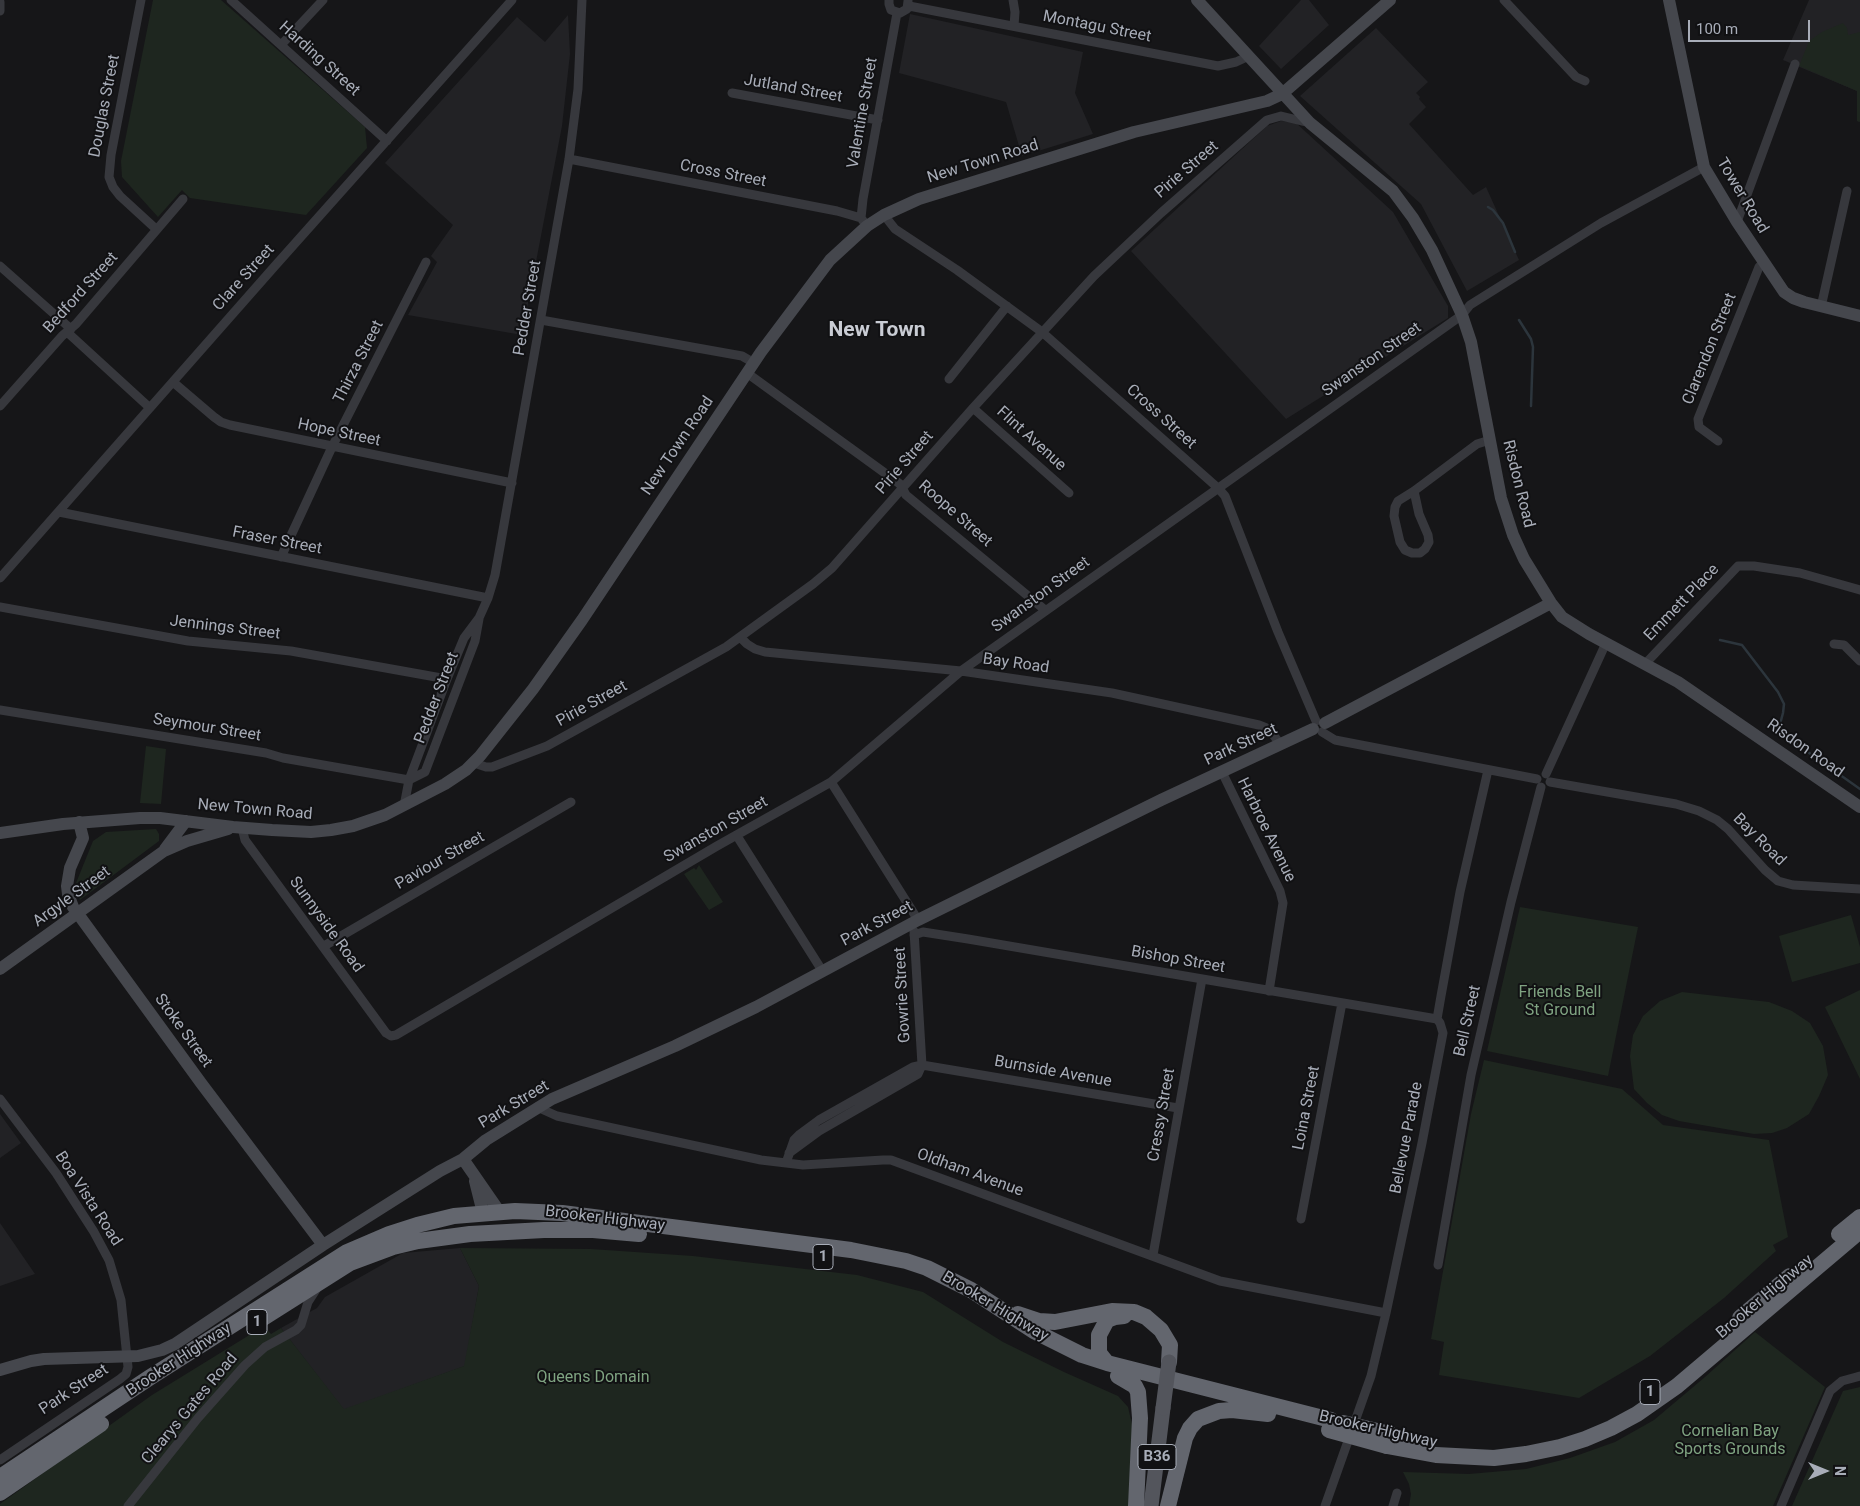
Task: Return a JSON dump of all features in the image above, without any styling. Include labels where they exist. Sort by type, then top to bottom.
[{"type":"highway","name":"Brooker Highway","points":[[0,1477],[334,1260],[388,1234],[461,1215],[491,1212],[562,1213],[877,1254],[927,1268],[951,1279],[985,1298],[1034,1331],[1082,1355],[1436,1455],[1494,1458],[1560,1447],[1594,1436],[1637,1414],[1677,1386],[1860,1231]]},
{"type":"highway","points":[[491,1212],[496,1224],[532,1226],[544,1230]]},
{"type":"highway","name":"Brooker Highway","points":[[1388,1440],[1472,1448],[1500,1447],[1545,1440],[1590,1425],[1632,1405],[1662,1383],[1860,1217]]},
{"type":"highway","name":"Brooker Highway","points":[[0,1493],[153,1388],[350,1263],[393,1247],[418,1241],[470,1234],[544,1230],[621,1231],[852,1260],[894,1269],[947,1288],[1050,1352],[1097,1371],[1268,1414],[1330,1425]]},
{"type":"highway","points":[[985,1298],[992,1299],[1023,1317],[1039,1321],[1055,1322],[1112,1311],[1134,1312],[1155,1323],[1164,1334],[1171,1350],[1169,1362]]},
{"type":"highway","points":[[1107,1363],[1099,1352],[1099,1335],[1107,1320],[1123,1316],[1142,1322],[1156,1333],[1166,1350],[1169,1362]]},
{"type":"highway","points":[[1118,1376],[1135,1386],[1138,1392],[1140,1418],[1136,1506]]},
{"type":"highway","points":[[1168,1506],[1185,1438],[1190,1428],[1198,1419],[1219,1411],[1232,1410],[1268,1414]]},
{"type":"main road","name":"B36","points":[[1151,1506],[1169,1362]]},
{"type":"street","name":"Douglas Street","points":[[141,0],[111,154],[109,177],[113,187],[120,196],[156,229]]},
{"type":"street","name":"Harding Street","points":[[230,0],[282,44],[387,140]]},
{"type":"street","points":[[282,44],[323,0]]},
{"type":"street","name":"Clare Street","points":[[0,578],[512,0]]},
{"type":"street","name":"Pedder Street","points":[[409,780],[425,772],[472,650],[479,618],[495,575],[569,158],[578,81],[582,0]]},
{"type":"street","points":[[887,0],[890,7],[897,13],[905,11],[908,3]]},
{"type":"street","points":[[1013,0],[1015,12],[1014,26]]},
{"type":"street","name":"Risdon Road","points":[[1197,0],[1310,123],[1392,191],[1413,218],[1432,250],[1462,315],[1471,342],[1501,498],[1513,535],[1524,559],[1551,603],[1562,617],[1702,697],[1860,807]]},
{"type":"street","name":"New Town Road","points":[[0,833],[80,822],[160,818],[238,828],[311,832],[331,830],[353,826],[385,815],[445,784],[474,763],[527,697],[582,620],[750,368],[830,260],[864,222],[919,199],[1134,132],[1267,101],[1282,94],[1390,0]]},
{"type":"street","points":[[1504,0],[1576,77],[1584,81]]},
{"type":"street","name":"Tower Road","points":[[1669,0],[1704,167],[1735,219],[1784,292],[1793,298],[1860,316]]},
{"type":"street","name":"Montagu Street","points":[[908,3],[1218,66],[1236,62],[1249,56]]},
{"type":"street","name":"Valentine Street","points":[[864,222],[863,199],[897,13]]},
{"type":"street","points":[[1735,219],[1795,64]]},
{"type":"street","name":"Jutland Street","points":[[732,93],[878,120]]},
{"type":"street","name":"Pirie Street","points":[[474,763],[482,767],[492,767],[547,746],[741,638],[813,584],[832,568],[973,408],[1094,276],[1161,213],[1267,120],[1281,116],[1310,123]]},
{"type":"street","name":"Cross Street","points":[[569,158],[837,212],[864,222]]},
{"type":"street","name":"Swanston Street","points":[[391,1036],[831,782],[961,671],[1462,315],[1470,305],[1601,223],[1704,167]]},
{"type":"street","points":[[1821,306],[1847,191]]},
{"type":"street","name":"Bedford Street","points":[[0,406],[183,199]]},
{"type":"street","name":"Cross Street","points":[[884,215],[896,229],[957,270],[1042,332],[1225,496],[1278,632],[1319,726]]},
{"type":"street","name":"Thirza Street","points":[[281,557],[332,447],[426,262]]},
{"type":"street","name":"Clarendon Street","points":[[1718,441],[1699,427],[1698,419],[1759,267],[1764,262]]},
{"type":"street","points":[[0,266],[150,408]]},
{"type":"street","points":[[949,379],[1007,306]]},
{"type":"street","name":"Roope Street","points":[[541,320],[742,356],[750,368],[900,484],[906,495],[1045,610]]},
{"type":"street","name":"Hope Street","points":[[173,382],[221,422],[512,484]]},
{"type":"street","name":"Flint Avenue","points":[[973,408],[1069,493]]},
{"type":"street","points":[[1414,492],[1419,514],[1429,542],[1420,553],[1412,553],[1405,550],[1400,542],[1394,516],[1398,501],[1414,492],[1477,444],[1490,440]]},
{"type":"street","name":"Fraser Street","points":[[60,512],[488,598]]},
{"type":"street","name":"Emmett Place","points":[[1645,664],[1738,566],[1754,566],[1800,573],[1860,590]]},
{"type":"street","name":"Park Street","points":[[0,1460],[120,1379],[126,1374],[128,1363],[174,1344],[323,1245],[440,1171],[463,1159],[482,1143],[537,1107],[675,1046],[1161,800],[1319,726],[1551,603]]},
{"type":"street","name":"Jennings Street","points":[[0,607],[188,641],[291,651],[447,679]]},
{"type":"street","name":"Pedder Street","points":[[404,806],[409,780],[447,679],[464,638],[479,618]]},
{"type":"street","name":"Bay Road","points":[[741,638],[747,644],[765,652],[961,671],[1112,693],[1259,725],[1269,729],[1280,744]]},
{"type":"street","points":[[1319,726],[1336,740],[1488,770],[1539,783],[1546,787],[1548,778],[1606,643]]},
{"type":"street","points":[[1834,644],[1844,645],[1860,661]]},
{"type":"street","name":"Seymour Street","points":[[0,710],[266,753],[283,758],[409,780]]},
{"type":"street","name":"Bellevue Parade","points":[[1325,1506],[1371,1376],[1386,1313],[1443,1033],[1437,1019],[1460,892],[1488,770]]},
{"type":"street","name":"Harbroe Avenue","points":[[1222,772],[1280,891],[1283,903],[1269,991]]},
{"type":"street","name":"Bay Road","points":[[1548,778],[1676,804],[1699,811],[1717,820],[1728,829],[1765,870],[1778,881],[1793,885],[1860,889]]},
{"type":"street","points":[[831,782],[915,926]]},
{"type":"street","name":"Bell Street","points":[[1438,1265],[1471,1075],[1539,783]]},
{"type":"street","name":"Paviour Street","points":[[324,946],[571,802]]},
{"type":"street","points":[[160,818],[166,833],[164,851]]},
{"type":"street","name":"Argyle Street","points":[[164,851],[186,820]]},
{"type":"street","name":"Stoke Street","points":[[80,822],[83,838],[70,868],[67,886],[68,894],[75,910],[323,1245]]},
{"type":"street","name":"Sunnyside Road","points":[[238,828],[386,1033],[391,1036]]},
{"type":"street","name":"Argyle Street","points":[[0,970],[75,910],[164,851],[187,840],[238,828]]},
{"type":"street","points":[[737,836],[823,972]]},
{"type":"street","name":"Bishop Street","points":[[915,926],[923,932],[1437,1019]]},
{"type":"street","name":"Gowrie Street","points":[[915,926],[922,1066]]},
{"type":"street","name":"Cressy Street","points":[[1153,1255],[1202,979]]},
{"type":"street","name":"Loina Street","points":[[1301,1219],[1342,1003]]},
{"type":"street","points":[[787,1158],[819,1131],[918,1074],[922,1066]]},
{"type":"street","name":"Burnside Avenue","points":[[922,1066],[1178,1108]]},
{"type":"street","name":"Boa Vista Road","points":[[0,1099],[56,1173],[94,1232],[109,1260],[121,1300],[128,1363]]},
{"type":"street","name":"Oldham Avenue","points":[[537,1107],[557,1116],[761,1160],[787,1158],[803,1165],[891,1160],[1220,1281],[1386,1313]]},
{"type":"street","points":[[463,1159],[482,1185],[491,1212]]},
{"type":"street","points":[[473,1174],[478,1192],[491,1212]]},
{"type":"street","points":[[461,1215],[475,1206],[478,1192]]},
{"type":"street","name":"Clearys Gates Road","points":[[128,1506],[198,1418],[245,1365],[266,1347],[296,1330],[303,1319],[308,1302],[326,1279]]},
{"type":"street","points":[[282,1306],[296,1309],[303,1319]]},
{"type":"street","points":[[0,1370],[44,1359],[128,1363]]},
{"type":"street","points":[[1781,1506],[1830,1391],[1842,1381],[1860,1376]]},
{"type":"street","points":[[1393,1506],[1397,1493]]},
{"type":"shaded area","points":[[1301,0],[1309,0],[1329,25],[1281,69],[1259,46]]},
{"type":"shaded area","points":[[1809,0],[1860,0],[1860,122],[1857,121],[1857,91],[1783,60]]},
{"type":"shaded area","points":[[910,14],[1083,52],[1075,93],[1093,134],[1022,156],[1006,102],[899,73]]},
{"type":"shaded area","points":[[568,15],[570,54],[562,126],[522,335],[408,315],[437,262],[431,256],[453,225],[385,163],[517,17],[545,42]]},
{"type":"shaded area","points":[[1376,28],[1428,82],[1416,93],[1426,107],[1409,124],[1473,195],[1486,187],[1519,260],[1467,291],[1421,204],[1300,96]]},
{"type":"shaded area","points":[[1281,121],[1295,122],[1393,212],[1448,306],[1448,318],[1286,419],[1131,251],[1267,126]]},
{"type":"shaded area","points":[[0,1114],[21,1143],[0,1158]]},
{"type":"shaded area","points":[[0,1223],[35,1274],[0,1286]]},
{"type":"shaded area","points":[[460,1248],[479,1286],[465,1366],[344,1410],[281,1328],[317,1308],[325,1297],[403,1253]]},
{"type":"green space","points":[[153,0],[221,0],[365,127],[367,148],[306,215],[190,198],[182,190],[158,217],[122,177],[121,161]]},
{"type":"green space","points":[[1843,23],[1847,28],[1848,35],[1860,32],[1860,122],[1857,121],[1857,91],[1799,66],[1809,41],[1822,32]]},
{"type":"green space","points":[[146,746],[166,749],[161,804],[140,803]]},
{"type":"green space","points":[[156,829],[159,834],[159,841],[80,900],[74,888],[93,841],[106,832]]},
{"type":"green space","points":[[699,865],[723,902],[709,910],[684,874],[694,868],[696,870]]},
{"type":"green space","name":"Friends Bell St Ground","points":[[1520,907],[1638,927],[1608,1076],[1487,1051]]},
{"type":"green space","points":[[1851,915],[1860,947],[1860,963],[1792,982],[1779,936]]},
{"type":"green space","points":[[1860,990],[1860,1079],[1825,1007]]},
{"type":"green space","points":[[1682,992],[1769,1002],[1792,1011],[1810,1023],[1823,1046],[1828,1075],[1809,1114],[1787,1128],[1772,1133],[1754,1134],[1679,1121],[1662,1115],[1647,1103],[1634,1089],[1630,1056],[1633,1035],[1643,1016],[1660,1001]]},
{"type":"green space","points":[[1484,1060],[1622,1089],[1663,1125],[1769,1140],[1788,1237],[1773,1245],[1776,1251],[1724,1298],[1650,1356],[1579,1398],[1439,1375],[1444,1342],[1431,1339],[1471,1114]]},
{"type":"green space","name":"Queens Domain","points":[[460,1248],[591,1249],[693,1256],[857,1275],[923,1292],[1003,1342],[1118,1396],[1128,1407],[1133,1429],[1130,1506],[0,1506],[0,1504],[152,1395],[264,1326],[271,1334],[281,1328],[344,1409],[464,1366],[479,1286]]},
{"type":"green space","name":"Cornelian Bay Sports Grounds","points":[[1755,1332],[1825,1387],[1773,1506],[1409,1506],[1411,1494],[1409,1484],[1403,1472],[1469,1474],[1526,1469],[1570,1458],[1615,1442],[1654,1420]]},
{"type":"green space","points":[[1860,1387],[1860,1506],[1792,1506],[1843,1391]]},
{"type":"waterway","points":[[1488,207],[1493,210],[1503,223],[1515,252]]},
{"type":"waterway","points":[[1519,320],[1531,339],[1533,347],[1531,406]]},
{"type":"waterway","points":[[1720,640],[1742,645],[1778,692],[1784,704],[1780,724],[1781,733],[1860,789]]},
{"type":"district","name":"New Town","points":[[877,331]]}]
